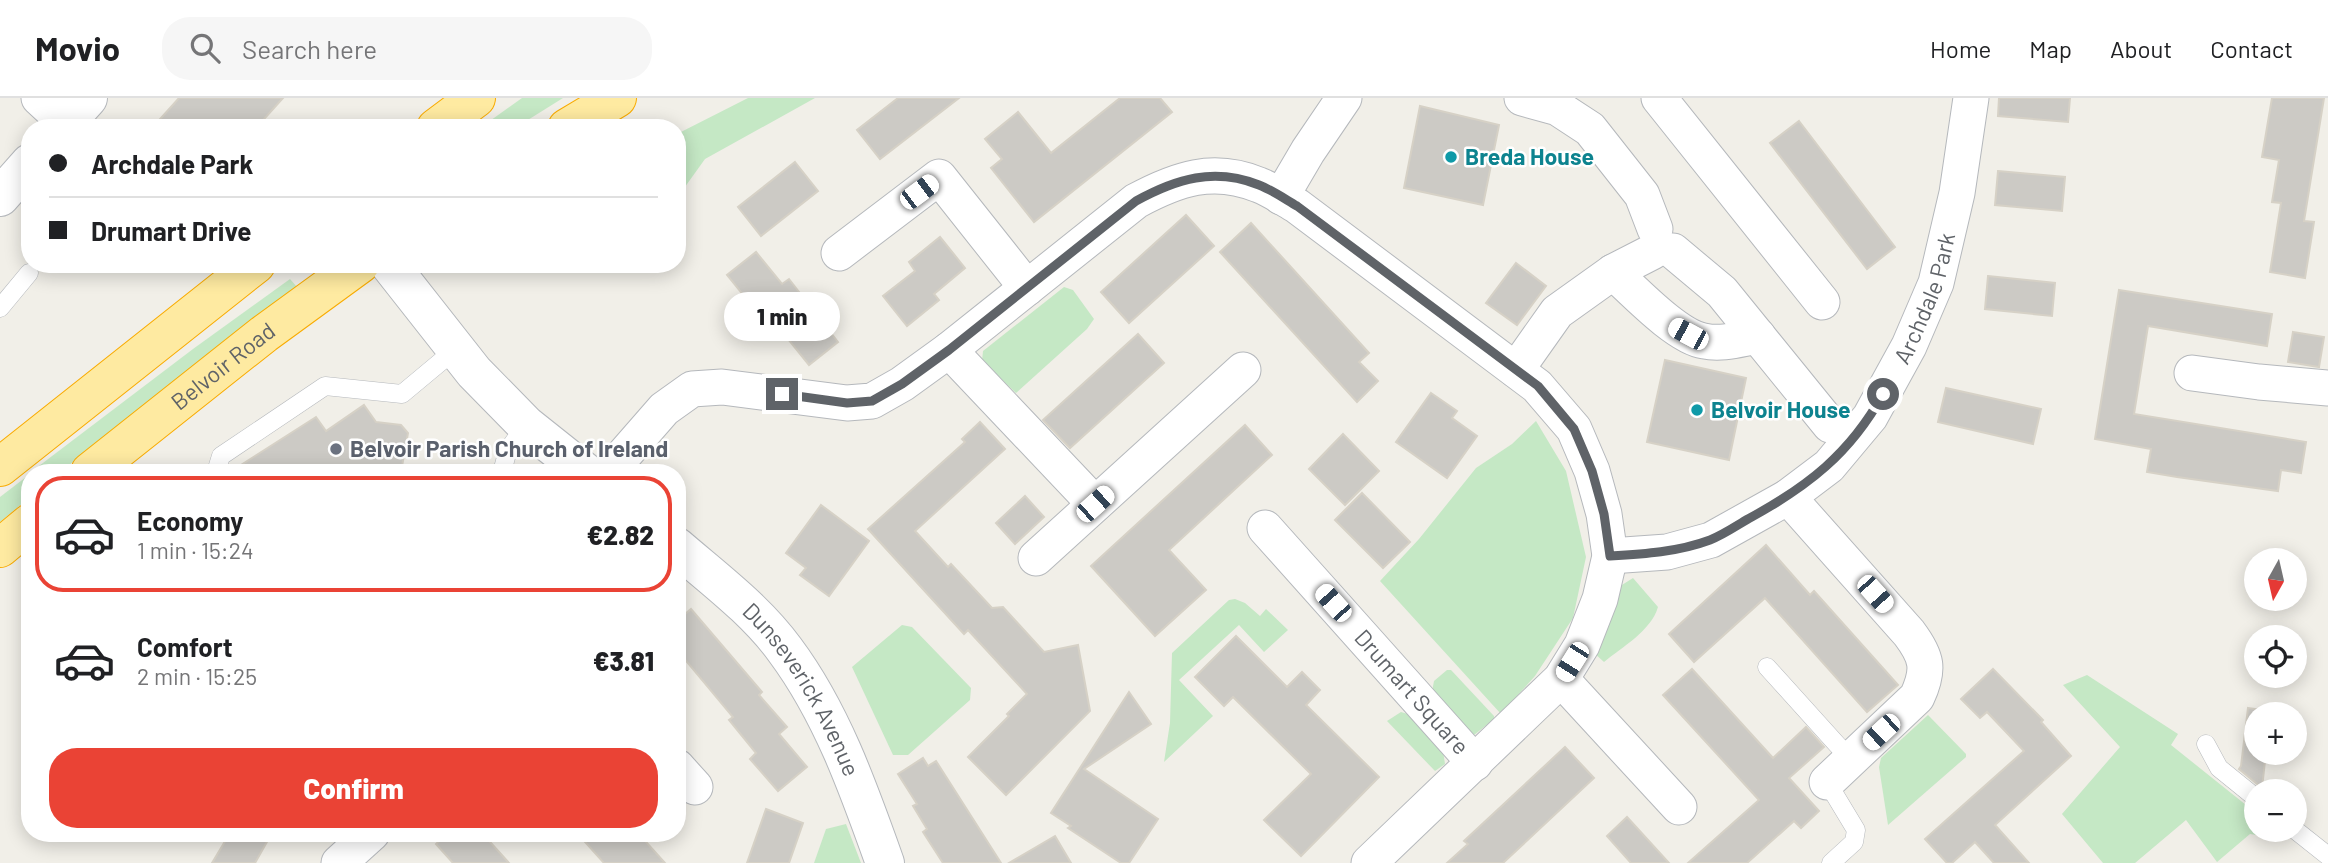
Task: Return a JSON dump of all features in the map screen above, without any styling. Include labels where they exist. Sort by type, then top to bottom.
[{"type":"highway","points":[[448,119],[476,98]]},
{"type":"highway","points":[[583,119],[617,98]]},
{"type":"highway","points":[[0,467],[245,273]]},
{"type":"highway","name":"Belvoir Road","points":[[100,464],[253,343],[348,273]]},
{"type":"highway","points":[[0,548],[21,530]]},
{"type":"street","points":[[1281,197],[1344,98]]},
{"type":"street","points":[[1522,98],[1558,108],[1590,129],[1642,195],[1660,244],[1722,292],[1830,425]]},
{"type":"street","points":[[1659,98],[1822,302]]},
{"type":"street","name":"Archdale Park","points":[[1610,556],[1667,552],[1711,540],[1788,497],[1829,466],[1870,417],[1909,346],[1936,283],[1957,193],[1971,98]]},
{"type":"street","points":[[0,197],[21,173]]},
{"type":"street","points":[[616,464],[664,409],[692,389],[722,387],[847,403],[872,401],[902,384],[949,350],[1136,201],[1167,184],[1199,176],[1226,176],[1260,185],[1297,206],[1538,386],[1574,429],[1592,471],[1604,514],[1610,556],[1600,599],[1582,645],[1561,679],[1372,862]]},
{"type":"street","points":[[839,253],[939,177],[1027,288]]},
{"type":"street","points":[[1516,370],[1557,312],[1613,272],[1660,244]]},
{"type":"street","points":[[1613,272],[1674,327],[1701,341],[1724,342],[1758,336]]},
{"type":"street","points":[[396,273],[474,372],[526,425],[575,464]]},
{"type":"street","points":[[949,350],[1095,504]]},
{"type":"street","points":[[1036,558],[1243,370]]},
{"type":"street","points":[[2192,373],[2259,383],[2328,388]]},
{"type":"street","points":[[1788,497],[1909,633],[1920,647],[1926,665],[1925,680],[1917,697],[1839,771]]},
{"type":"street","name":"Drumart Square","points":[[1265,528],[1475,763]]},
{"type":"street","name":"Dunseverick Avenue","points":[[686,555],[744,604],[785,649],[800,672],[837,737],[885,863]]},
{"type":"street","points":[[1561,679],[1679,807]]},
{"type":"street","points":[[339,863],[362,842]]},
{"type":"lane","points":[[0,309],[29,273]]},
{"type":"lane","points":[[218,464],[221,456],[325,386],[402,394],[456,349]]},
{"type":"lane","points":[[504,464],[508,450],[526,425]]},
{"type":"lane","points":[[1767,667],[1839,771],[1856,830],[1854,842],[1831,863]]},
{"type":"lane","points":[[2206,744],[2219,768],[2244,788]]},
{"type":"lane","points":[[2307,839],[2328,856]]},
{"type":"green space","points":[[522,98],[563,98],[529,119],[493,119]]},
{"type":"green space","points":[[748,98],[815,98],[705,159],[686,185],[686,129]]},
{"type":"green space","points":[[290,279],[298,288],[70,464],[42,464]]},
{"type":"green space","points":[[1064,287],[1073,290],[1094,319],[1087,329],[1016,393],[982,361],[983,351]]},
{"type":"green space","points":[[1536,421],[1566,471],[1586,557],[1573,618],[1535,676],[1501,714],[1380,581],[1419,539],[1476,468],[1512,444]]},
{"type":"green space","points":[[21,481],[21,504],[0,522],[0,497]]},
{"type":"green space","points":[[1633,578],[1658,607],[1643,631],[1604,662],[1593,652],[1614,590]]},
{"type":"green space","points":[[1229,600],[1245,603],[1260,616],[1266,609],[1288,630],[1264,652],[1239,625],[1179,680],[1213,716],[1164,762],[1170,723],[1172,653]]},
{"type":"green space","points":[[902,625],[912,627],[971,688],[970,700],[908,755],[893,755],[852,667]]},
{"type":"green space","points":[[1447,670],[1451,670],[1494,716],[1494,719],[1474,735],[1457,728],[1432,692],[1434,681]]},
{"type":"green space","points":[[2087,675],[2178,734],[2171,745],[2244,803],[2244,839],[2217,862],[2186,820],[2135,863],[2103,863],[2062,814],[2120,747],[2063,685]]},
{"type":"green space","points":[[1401,712],[1411,715],[1443,751],[1445,764],[1435,771],[1387,721]]},
{"type":"green space","points":[[1928,715],[1966,757],[1888,825],[1879,767],[1881,758]]},
{"type":"green space","points":[[846,824],[861,863],[814,863],[826,829]]},
{"type":"building","points":[[179,98],[283,98],[264,119],[160,119]]},
{"type":"building","points":[[898,98],[959,98],[880,159],[857,130]]},
{"type":"building","points":[[1120,98],[1160,98],[1172,112],[1034,222],[991,168],[1002,159],[985,139],[1018,112],[1051,153]]},
{"type":"building","points":[[1999,98],[2070,98],[2068,122],[1998,116]]},
{"type":"building","points":[[2272,98],[2324,98],[2304,221],[2314,222],[2305,278],[2270,272],[2281,203],[2272,202],[2279,160],[2262,157]]},
{"type":"building","name":"Breda House","points":[[1420,106],[1499,125],[1483,205],[1404,188]]},
{"type":"building","points":[[1799,121],[1895,247],[1867,269],[1770,143]]},
{"type":"building","points":[[795,162],[818,191],[761,236],[738,207]]},
{"type":"building","points":[[1998,171],[2065,177],[2062,211],[1995,205]]},
{"type":"building","points":[[1186,215],[1214,246],[1129,323],[1101,292]]},
{"type":"building","points":[[1251,223],[1369,353],[1359,362],[1378,381],[1357,402],[1220,252]]},
{"type":"building","points":[[940,237],[965,268],[934,294],[939,300],[907,326],[883,296],[915,271],[909,262]]},
{"type":"building","points":[[756,252],[782,284],[789,279],[838,342],[809,365],[759,303],[753,307],[727,275]]},
{"type":"building","points":[[1516,263],[1546,286],[1517,325],[1486,303]]},
{"type":"building","points":[[1988,276],[2055,283],[2052,316],[1985,309]]},
{"type":"building","points":[[2119,290],[2272,314],[2267,346],[2148,326],[2134,414],[2306,442],[2301,473],[2281,470],[2278,491],[2177,477],[2147,472],[2151,449],[2095,439]]},
{"type":"building","points":[[2293,332],[2324,337],[2319,367],[2288,362]]},
{"type":"building","points":[[1138,334],[1164,363],[1070,448],[1043,420]]},
{"type":"building","name":"Belvoir House","points":[[1665,360],[1746,378],[1729,460],[1647,442]]},
{"type":"building","points":[[1946,388],[2041,409],[2033,444],[1938,422]]},
{"type":"building","points":[[1431,393],[1457,411],[1452,418],[1477,436],[1447,478],[1396,442]]},
{"type":"building","name":"Belvoir Parish Church of Ireland","points":[[364,405],[376,422],[401,425],[408,433],[402,464],[243,464],[316,417],[326,431]]},
{"type":"building","points":[[980,422],[1005,449],[915,531],[948,567],[951,564],[992,608],[1003,607],[1044,652],[1078,645],[1090,711],[1006,795],[968,757],[1027,694],[968,630],[964,634],[868,529],[965,442],[962,439]]},
{"type":"building","points":[[1245,425],[1272,455],[1169,550],[1206,590],[1155,636],[1091,566]]},
{"type":"building","points":[[1343,434],[1379,471],[1345,505],[1309,469]]},
{"type":"building","points":[[1362,493],[1410,542],[1383,568],[1335,520]]},
{"type":"building","points":[[1025,496],[1044,517],[1015,544],[996,523]]},
{"type":"building","points":[[821,505],[869,541],[829,596],[800,575],[806,568],[786,553]]},
{"type":"building","points":[[1766,545],[1810,595],[1814,591],[1898,685],[1867,712],[1765,598],[1694,662],[1669,634]]},
{"type":"building","points":[[691,609],[762,692],[759,695],[787,727],[779,734],[807,767],[778,791],[750,759],[756,753],[729,720],[733,717],[686,661],[686,613]]},
{"type":"building","points":[[1236,636],[1287,687],[1302,672],[1320,690],[1306,705],[1379,777],[1301,856],[1264,820],[1311,774],[1233,697],[1224,706],[1195,677]]},
{"type":"building","points":[[1692,669],[1773,758],[1806,727],[1824,747],[1789,778],[1819,811],[1801,828],[1794,821],[1747,863],[1688,863],[1759,800],[1663,695]]},
{"type":"building","points":[[1993,669],[2043,720],[2041,722],[2071,756],[1995,825],[2029,863],[1994,863],[1975,842],[1952,863],[1947,863],[1925,839],[2024,751],[1987,712],[1980,718],[1961,699]]},
{"type":"building","points":[[1129,692],[1151,724],[1084,769],[1158,819],[1129,863],[1121,863],[1068,828],[1071,826],[1051,813]]},
{"type":"building","points":[[2244,741],[2244,765],[2265,765],[2263,779],[2251,779],[2239,769]]},
{"type":"building","points":[[1565,747],[1594,778],[1503,863],[1447,863],[1468,844],[1464,841]]},
{"type":"building","points":[[923,758],[928,766],[936,761],[1001,863],[943,863],[923,832],[927,829],[913,806],[917,804],[898,774]]},
{"type":"building","points":[[766,809],[803,823],[789,863],[747,863]]},
{"type":"building","points":[[1627,817],[1669,863],[1631,863],[1607,836]]},
{"type":"building","points":[[1055,836],[1071,863],[1009,863]]},
{"type":"building","points":[[225,842],[267,842],[255,863],[212,863]]},
{"type":"building","points":[[490,842],[509,863],[453,863],[436,844]]},
{"type":"building","points":[[585,842],[646,842],[665,863],[604,863]]},
{"type":"place","name":"Breda House","points":[[1451,157]]},
{"type":"place","name":"Belvoir House","points":[[1697,410]]},
{"type":"place","name":"Belvoir Parish Church of Ireland","points":[[336,449]]},
{"type":"route","points":[[782,394],[847,403],[872,401],[902,384],[949,350],[1136,201],[1167,184],[1199,176],[1226,176],[1260,185],[1297,206],[1538,386],[1574,429],[1592,471],[1604,514],[1610,556],[1667,552],[1711,540],[1788,497],[1829,466],[1870,417],[1883,394]]}]
